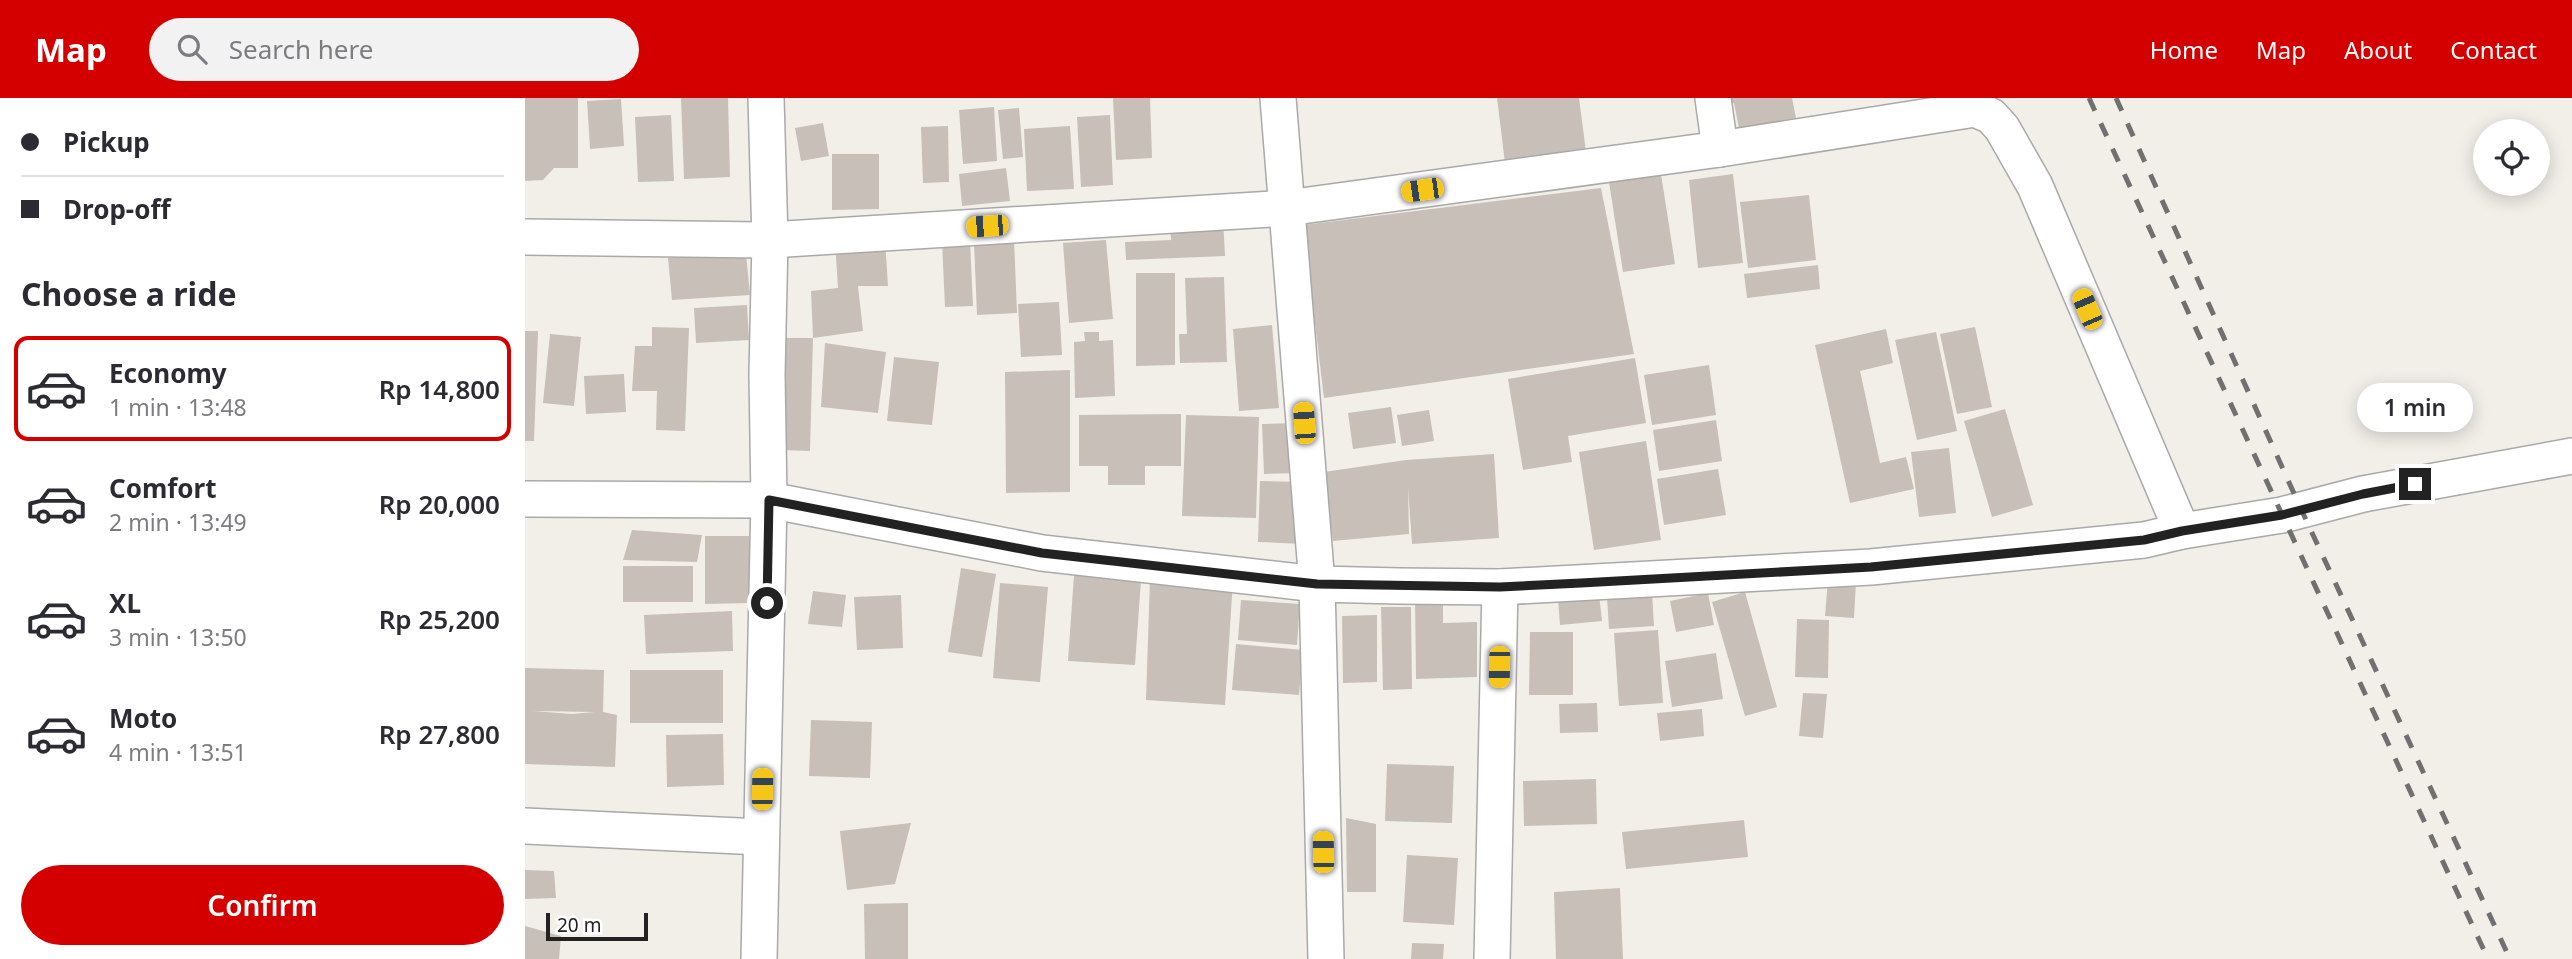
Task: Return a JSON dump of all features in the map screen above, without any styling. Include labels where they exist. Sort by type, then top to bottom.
[{"type":"street","points":[[759,959],[769,500],[767,374],[770,240],[766,98]]},
{"type":"street","points":[[1278,98],[1317,584],[1326,959]]},
{"type":"street","points":[[1713,98],[1720,149]]},
{"type":"street","points":[[525,237],[770,240],[1286,208],[1720,149],[1975,109],[1991,116],[2002,128],[2035,186],[2182,531]]},
{"type":"street","points":[[525,499],[769,500],[1042,553],[1317,584],[1500,587],[1871,567],[2144,540],[2282,515],[2363,494],[2572,456]]},
{"type":"street","points":[[1492,959],[1500,587]]},
{"type":"street","points":[[525,825],[761,837]]},
{"type":"building","points":[[525,98],[578,98],[578,168],[554,168],[543,180],[525,181]]},
{"type":"building","points":[[681,98],[728,98],[730,177],[684,179]]},
{"type":"building","points":[[1113,98],[1150,98],[1152,158],[1116,160]]},
{"type":"building","points":[[1497,98],[1579,98],[1586,152],[1505,163]]},
{"type":"building","points":[[1717,98],[1792,98],[1796,118],[1739,128],[1734,103],[1719,105]]},
{"type":"building","points":[[621,99],[624,146],[590,149],[587,101]]},
{"type":"building","points":[[994,107],[997,161],[963,164],[959,110]]},
{"type":"building","points":[[1019,108],[1023,157],[1003,159],[998,110]]},
{"type":"building","points":[[671,115],[674,181],[638,182],[635,117]]},
{"type":"building","points":[[1110,115],[1113,185],[1081,187],[1077,117]]},
{"type":"building","points":[[823,123],[829,156],[801,161],[795,128]]},
{"type":"building","points":[[948,126],[949,182],[923,183],[921,127]]},
{"type":"building","points":[[1070,126],[1074,189],[1027,191],[1024,129]]},
{"type":"building","points":[[832,154],[879,154],[879,209],[832,210]]},
{"type":"building","points":[[1006,168],[1010,201],[962,206],[959,174]]},
{"type":"building","points":[[1661,174],[1675,264],[1623,272],[1609,182]]},
{"type":"building","points":[[1733,174],[1743,263],[1698,268],[1689,180]]},
{"type":"building","points":[[1601,188],[1634,354],[1324,398],[1303,225]]},
{"type":"building","points":[[1809,195],[1816,260],[1748,268],[1740,202]]},
{"type":"building","points":[[1223,218],[1225,256],[1126,260],[1125,242],[1171,240],[1170,220]]},
{"type":"building","points":[[885,239],[888,286],[858,286],[863,331],[813,338],[811,291],[838,288],[835,242]]},
{"type":"building","points":[[970,240],[973,306],[945,307],[942,241]]},
{"type":"building","points":[[1014,240],[1017,313],[977,315],[974,243]]},
{"type":"building","points":[[1106,240],[1113,319],[1069,323],[1063,243]]},
{"type":"building","points":[[746,254],[750,295],[672,300],[668,258]]},
{"type":"building","points":[[1818,265],[1820,289],[1747,298],[1744,274]]},
{"type":"building","points":[[1136,273],[1175,273],[1175,365],[1136,366]]},
{"type":"building","points":[[1224,277],[1227,362],[1180,363],[1179,334],[1187,334],[1185,278]]},
{"type":"building","points":[[1059,302],[1062,355],[1021,357],[1018,304]]},
{"type":"building","points":[[747,305],[749,340],[696,343],[694,308]]},
{"type":"building","points":[[1272,325],[1279,408],[1239,411],[1233,329]]},
{"type":"building","points":[[652,327],[689,328],[685,431],[656,430],[657,391],[632,391],[635,346],[652,346]]},
{"type":"building","points":[[1975,327],[1992,407],[1957,414],[1940,334]]},
{"type":"building","points":[[1886,329],[1893,363],[1860,371],[1880,463],[1906,457],[1914,489],[1850,503],[1815,345]]},
{"type":"building","points":[[525,331],[538,331],[534,441],[525,441]]},
{"type":"building","points":[[1084,332],[1099,332],[1099,341],[1113,340],[1115,396],[1075,398],[1074,342],[1085,341]]},
{"type":"building","points":[[1936,332],[1957,431],[1917,440],[1895,340]]},
{"type":"building","points":[[550,334],[581,337],[574,406],[543,403]]},
{"type":"building","points":[[779,338],[813,338],[810,451],[777,450]]},
{"type":"building","points":[[825,343],[886,352],[878,413],[821,407]]},
{"type":"building","points":[[894,357],[939,362],[932,425],[887,421]]},
{"type":"building","points":[[1635,358],[1646,423],[1568,436],[1572,462],[1523,470],[1508,379]]},
{"type":"building","points":[[1709,365],[1716,415],[1652,425],[1644,375]]},
{"type":"building","points":[[1070,370],[1070,492],[1006,493],[1005,372]]},
{"type":"building","points":[[624,374],[626,412],[586,414],[584,376]]},
{"type":"building","points":[[1391,407],[1396,443],[1353,449],[1348,413]]},
{"type":"building","points":[[2005,409],[2033,505],[1992,517],[1964,421]]},
{"type":"building","points":[[1429,410],[1434,441],[1402,446],[1397,415]]},
{"type":"building","points":[[1181,414],[1181,466],[1145,466],[1145,485],[1108,485],[1108,466],[1079,466],[1079,415]]},
{"type":"building","points":[[1186,415],[1259,417],[1256,518],[1182,516]]},
{"type":"building","points":[[1716,420],[1722,461],[1659,471],[1653,430]]},
{"type":"building","points":[[1298,423],[1300,473],[1264,474],[1262,424]]},
{"type":"building","points":[[1646,441],[1661,540],[1594,550],[1579,452]]},
{"type":"building","points":[[1949,448],[1956,513],[1919,517],[1911,452]]},
{"type":"building","points":[[1494,454],[1499,538],[1412,544],[1408,487],[1409,534],[1333,541],[1324,472],[1406,460]]},
{"type":"building","points":[[1718,469],[1726,515],[1664,525],[1657,479]]},
{"type":"building","points":[[1260,481],[1305,482],[1303,544],[1258,542]]},
{"type":"building","points":[[632,530],[702,535],[697,562],[623,560]]},
{"type":"building","points":[[705,536],[749,536],[749,603],[705,604]]},
{"type":"building","points":[[623,566],[693,566],[693,602],[623,602]]},
{"type":"building","points":[[961,568],[996,574],[982,657],[948,652]]},
{"type":"building","points":[[1074,575],[1141,580],[1135,665],[1068,661]]},
{"type":"building","points":[[1150,578],[1233,580],[1225,705],[1146,700]]},
{"type":"building","points":[[1828,580],[1856,582],[1854,618],[1825,616]]},
{"type":"building","points":[[1000,583],[1048,587],[1040,682],[993,678]]},
{"type":"building","points":[[813,591],[846,595],[842,627],[808,624]]},
{"type":"building","points":[[1745,592],[1777,707],[1745,716],[1712,602]]},
{"type":"building","points":[[1652,593],[1654,626],[1609,629],[1607,597]]},
{"type":"building","points":[[1708,593],[1714,625],[1676,632],[1670,601]]},
{"type":"building","points":[[1599,594],[1602,621],[1560,625],[1558,599]]},
{"type":"building","points":[[901,595],[903,648],[857,650],[854,597]]},
{"type":"building","points":[[1443,599],[1443,623],[1477,622],[1477,677],[1416,679],[1415,600]]},
{"type":"building","points":[[1241,600],[1300,604],[1297,645],[1238,640]]},
{"type":"building","points":[[1381,607],[1411,607],[1412,689],[1383,690]]},
{"type":"building","points":[[732,611],[733,651],[646,654],[644,615]]},
{"type":"building","points":[[1377,615],[1377,682],[1343,683],[1342,616]]},
{"type":"building","points":[[1797,619],[1829,620],[1828,678],[1795,677]]},
{"type":"building","points":[[1658,630],[1663,703],[1619,706],[1614,633]]},
{"type":"building","points":[[1530,632],[1573,632],[1573,695],[1529,695]]},
{"type":"building","points":[[1236,644],[1303,650],[1299,695],[1232,690]]},
{"type":"building","points":[[1716,653],[1723,699],[1672,707],[1665,661]]},
{"type":"building","points":[[525,668],[604,670],[603,712],[617,715],[615,767],[525,764]],"holes":[[[533,711],[595,712],[572,714]]]},
{"type":"building","points":[[630,670],[723,670],[723,723],[630,723]]},
{"type":"building","points":[[1803,693],[1827,694],[1823,738],[1799,736]]},
{"type":"building","points":[[1597,703],[1598,732],[1560,733],[1559,704]]},
{"type":"building","points":[[1702,709],[1704,736],[1660,741],[1657,713]]},
{"type":"building","points":[[811,720],[872,722],[870,778],[809,776]]},
{"type":"building","points":[[723,734],[724,785],[667,787],[666,735]]},
{"type":"building","points":[[1387,764],[1454,766],[1452,823],[1385,821]]},
{"type":"building","points":[[1596,779],[1597,824],[1524,826],[1523,781]]},
{"type":"building","points":[[1346,818],[1376,824],[1376,892],[1347,892]]},
{"type":"building","points":[[1744,820],[1748,857],[1626,869],[1622,832]]},
{"type":"building","points":[[911,823],[895,884],[847,890],[840,831]]},
{"type":"building","points":[[1407,855],[1458,858],[1454,925],[1403,922]]},
{"type":"building","points":[[525,870],[554,871],[556,898],[525,899]]},
{"type":"building","points":[[1620,888],[1623,959],[1556,959],[1554,892]]},
{"type":"building","points":[[908,903],[908,959],[865,959],[864,904]]},
{"type":"building","points":[[525,926],[561,936],[559,959],[525,959]]},
{"type":"building","points":[[1412,943],[1444,944],[1443,959],[1411,959]]},
{"type":"railway","points":[[2089,98],[2488,959]]},
{"type":"railway","points":[[2116,98],[2301,509],[2510,959]]},
{"type":"route","points":[[767,603],[769,500],[1042,553],[1317,584],[1500,587],[1871,567],[2144,540],[2282,515],[2415,484]]}]
